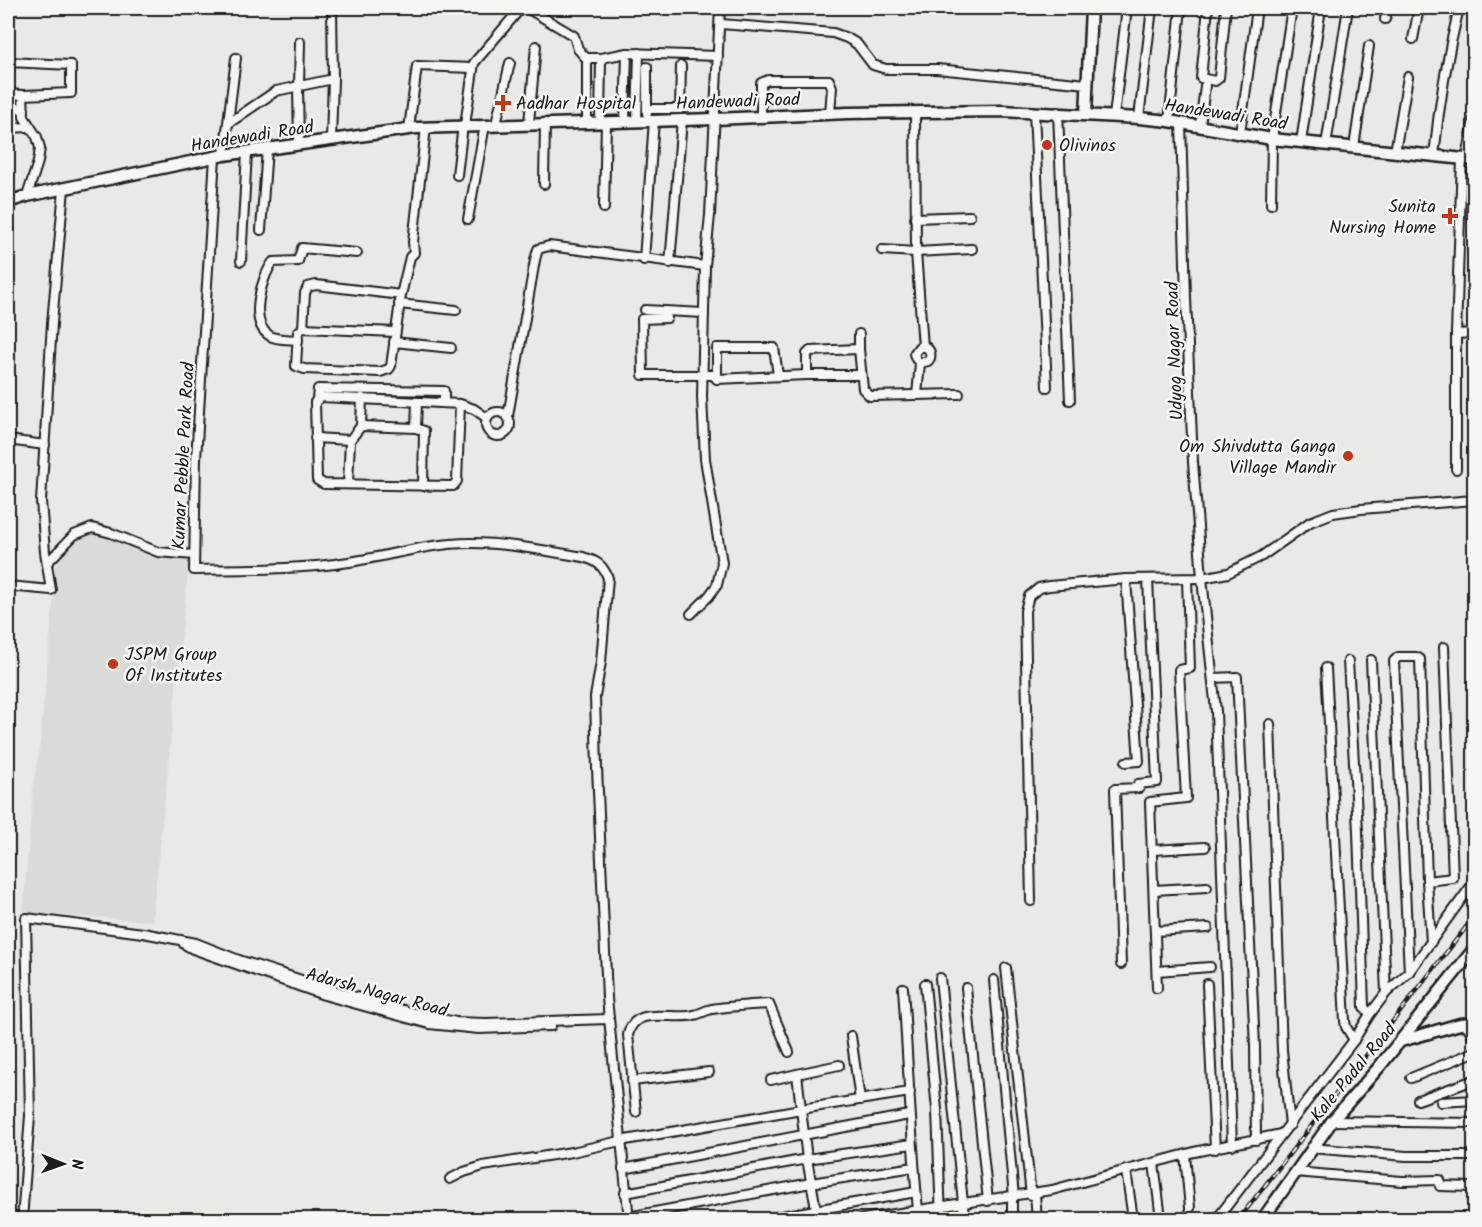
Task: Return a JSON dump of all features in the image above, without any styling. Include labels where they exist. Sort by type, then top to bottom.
[{"type":"main road","points":[[1086,114],[1090,8]]},
{"type":"main road","name":"Handewadi Road","points":[[8,202],[27,196],[219,156],[409,129],[491,124],[625,121],[652,117],[682,120],[830,114],[1058,112],[1168,121],[1272,139],[1468,159]]},
{"type":"main road","name":"Kale Padal Road","points":[[1262,1220],[1332,1121],[1401,1041],[1474,949]]},
{"type":"main road","points":[[1401,1041],[1470,1023]]},
{"type":"street","points":[[330,140],[333,80],[332,8]]},
{"type":"street","points":[[457,175],[474,63],[521,8]]},
{"type":"street","points":[[527,8],[574,36],[578,49],[587,58],[601,58],[627,52],[718,56]]},
{"type":"street","points":[[691,614],[717,585],[722,563],[705,459],[702,375],[705,266],[716,119],[720,8]]},
{"type":"street","points":[[1114,116],[1127,8]]},
{"type":"street","points":[[1139,118],[1152,8]]},
{"type":"street","points":[[1168,121],[1181,8]]},
{"type":"street","points":[[1208,8],[1201,78],[1215,81],[1219,78],[1226,8]]},
{"type":"street","points":[[1240,133],[1257,8]]},
{"type":"street","points":[[1271,204],[1272,139],[1292,8]]},
{"type":"street","points":[[1301,142],[1321,8]]},
{"type":"street","points":[[1326,144],[1348,8]]},
{"type":"street","points":[[1385,19],[1388,8]]},
{"type":"street","points":[[1413,39],[1419,8]]},
{"type":"street","points":[[1434,156],[1439,105],[1459,8]]},
{"type":"street","points":[[721,24],[832,33],[857,44],[873,65],[886,69],[937,69],[1087,84]]},
{"type":"street","points":[[299,145],[300,42]]},
{"type":"street","points":[[528,123],[536,46]]},
{"type":"street","points":[[1354,147],[1369,46]]},
{"type":"street","points":[[625,121],[627,52]]},
{"type":"street","points":[[639,53],[652,117]]},
{"type":"street","name":"Kumar Pebble Park Road","points":[[236,58],[229,123],[219,156],[196,459],[194,570],[279,568],[349,562],[431,545],[471,543],[595,560],[600,564],[608,578],[601,662],[595,697],[610,1021]]},
{"type":"street","points":[[587,58],[587,122]]},
{"type":"street","points":[[601,58],[604,208]]},
{"type":"street","points":[[8,62],[71,65],[71,93],[8,94]]},
{"type":"street","points":[[468,219],[491,124],[510,63]]},
{"type":"street","points":[[409,129],[417,66],[473,68]]},
{"type":"street","points":[[652,117],[680,109],[681,66]]},
{"type":"street","points":[[644,260],[652,117],[647,67]]},
{"type":"street","points":[[1395,152],[1408,76]]},
{"type":"street","points":[[229,123],[276,91],[333,80]]},
{"type":"street","points":[[761,117],[761,83],[768,80],[829,80],[832,87],[830,114]]},
{"type":"street","points":[[1200,126],[1205,86]]},
{"type":"street","points":[[23,94],[24,117],[40,148],[27,196]]},
{"type":"street","points":[[8,105],[24,110]]},
{"type":"street","points":[[1034,112],[1047,387]]},
{"type":"street","points":[[1058,112],[1070,400]]},
{"type":"street","points":[[915,113],[916,252],[923,346]]},
{"type":"street","points":[[1456,469],[1456,334],[1468,159],[1474,119]]},
{"type":"street","points":[[670,263],[682,120]]},
{"type":"street","points":[[544,184],[545,123]]},
{"type":"street","name":"Udyog Nagar Road","points":[[1181,123],[1193,462],[1216,711],[1232,1145]]},
{"type":"street","points":[[8,128],[30,126]]},
{"type":"street","points":[[426,127],[413,242],[414,253],[410,257],[400,300],[391,366],[385,371],[304,369],[296,366],[298,332],[303,327],[305,293],[308,287],[316,285],[400,300],[456,310]]},
{"type":"street","points":[[261,230],[267,149]]},
{"type":"street","points":[[241,261],[247,152]]},
{"type":"street","points":[[8,586],[51,590],[41,501],[52,323],[64,189]]},
{"type":"street","points":[[915,218],[969,216]]},
{"type":"street","points":[[508,416],[500,411],[487,418],[489,432],[502,436],[506,434],[510,425],[508,416],[538,249],[549,246],[644,260],[705,266]]},
{"type":"street","points":[[298,339],[272,337],[263,328],[258,299],[269,267],[273,262],[298,261],[302,248],[357,252]]},
{"type":"street","points":[[882,250],[916,252],[972,249]]},
{"type":"street","points":[[645,310],[704,313]]},
{"type":"street","points":[[667,318],[642,319],[643,375],[713,375],[717,379],[778,375],[861,375]]},
{"type":"street","points":[[303,327],[395,332]]},
{"type":"street","points":[[1456,334],[1474,333]]},
{"type":"street","points":[[859,334],[863,389],[870,396],[958,394]]},
{"type":"street","points":[[394,342],[451,348]]},
{"type":"street","points":[[917,395],[920,363],[914,354],[916,349],[923,346],[929,349],[931,357],[928,361],[920,363]]},
{"type":"street","points":[[717,379],[717,348],[774,348],[778,375]]},
{"type":"street","points":[[807,375],[807,354],[810,351],[859,349]]},
{"type":"street","points":[[444,403],[444,391],[318,389],[315,402],[317,480],[324,484],[453,486],[458,481],[460,404]]},
{"type":"street","points":[[317,399],[325,397],[362,398],[460,404],[474,408],[487,418]]},
{"type":"street","points":[[1474,397],[1474,432]]},
{"type":"street","points":[[348,484],[351,440],[361,426],[362,398]]},
{"type":"street","points":[[416,428],[417,402]]},
{"type":"street","points":[[361,426],[416,428],[424,431],[423,486]]},
{"type":"street","points":[[315,438],[351,440]]},
{"type":"street","points":[[8,440],[45,444]]},
{"type":"street","points":[[1031,902],[1026,603],[1034,592],[1049,586],[1126,579],[1202,578],[1228,573],[1241,568],[1310,522],[1334,513],[1474,501]]},
{"type":"street","points":[[47,563],[74,535],[92,528],[158,552],[194,555]]},
{"type":"street","points":[[1126,579],[1139,761],[1126,762]]},
{"type":"street","points":[[1121,964],[1115,789],[1139,788],[1138,784],[1157,782],[1148,579]]},
{"type":"street","points":[[1157,988],[1150,802],[1186,798],[1179,670],[1190,668],[1187,579]]},
{"type":"street","points":[[1428,881],[1453,878],[1444,647]]},
{"type":"street","points":[[1409,972],[1394,661],[1398,657],[1416,657],[1420,660],[1431,942]]},
{"type":"street","points":[[1371,660],[1386,993]]},
{"type":"street","points":[[1348,661],[1359,853],[1364,1007],[1370,1014]]},
{"type":"street","points":[[1326,668],[1345,1021],[1354,1040]]},
{"type":"street","points":[[1213,678],[1237,677],[1255,1046],[1256,1140]]},
{"type":"street","points":[[1270,724],[1282,1050],[1290,1125]]},
{"type":"street","points":[[1153,850],[1205,847]]},
{"type":"street","points":[[1216,1220],[1304,1107],[1386,993],[1409,972],[1474,882]]},
{"type":"street","points":[[1154,890],[1208,887]]},
{"type":"street","name":"Adarsh Nagar Road","points":[[22,1220],[30,1116],[26,918],[144,933],[180,941],[193,950],[324,995],[429,1024],[479,1029],[610,1021]]},
{"type":"street","points":[[1155,931],[1208,928]]},
{"type":"street","points":[[1157,971],[1210,967]]},
{"type":"street","points":[[1006,968],[1037,1220]]},
{"type":"street","points":[[940,978],[964,1220]]},
{"type":"street","points":[[994,980],[1013,1197],[1012,1220]]},
{"type":"street","points":[[925,984],[937,1110],[941,1220]]},
{"type":"street","points":[[1208,984],[1215,1149]]},
{"type":"street","points":[[903,988],[910,1092],[909,1115],[918,1210]]},
{"type":"street","points":[[966,988],[988,1201]]},
{"type":"street","points":[[636,1112],[628,1035],[630,1026],[642,1018],[659,1015],[693,1016],[709,1009],[769,1004],[789,1053]]},
{"type":"street","points":[[610,1021],[628,1218],[811,1183],[914,1167]]},
{"type":"street","points":[[1470,1023],[1474,1037]]},
{"type":"street","points":[[851,1036],[860,1100]]},
{"type":"street","points":[[1411,1078],[1474,1052]]},
{"type":"street","points":[[771,1080],[839,1065]]},
{"type":"street","points":[[615,1071],[631,1070]]},
{"type":"street","points":[[632,1081],[709,1072]]},
{"type":"street","points":[[797,1074],[807,1159],[818,1220]]},
{"type":"street","points":[[1418,1100],[1474,1080]]},
{"type":"street","points":[[450,1179],[483,1166],[572,1152],[620,1141],[801,1109],[910,1092]]},
{"type":"street","points":[[1441,1102],[1474,1100]]},
{"type":"street","points":[[1286,1102],[1304,1107]]},
{"type":"street","points":[[623,1169],[909,1115]]},
{"type":"street","points":[[1332,1121],[1474,1123]]},
{"type":"street","points":[[857,1220],[1033,1194],[1185,1155],[1281,1134]]},
{"type":"street","points":[[625,1193],[807,1159],[912,1144]]},
{"type":"street","points":[[1311,1148],[1406,1156],[1474,1156]]},
{"type":"street","points":[[1185,1155],[1190,1208]]},
{"type":"street","points":[[1154,1163],[1160,1211]]},
{"type":"street","points":[[1126,1170],[1132,1212]]},
{"type":"street","points":[[1295,1172],[1402,1181],[1440,1180],[1440,1186],[1474,1187]]},
{"type":"street","points":[[759,1220],[916,1192]]},
{"type":"shaded area","name":"JSPM Group Of Institutes","points":[[94,530],[156,556],[183,558],[189,563],[152,921],[23,913],[33,789],[40,742],[55,585],[54,568],[76,540]]},
{"type":"railway","points":[[1238,1220],[1474,917]]},
{"type":"place","name":"Aadhar Hospital","points":[[503,103]]},
{"type":"place","name":"Olivinos","points":[[1047,145]]},
{"type":"place","name":"Sunita Nursing Home","points":[[1450,216]]},
{"type":"place","name":"Om Shivdutta Ganga Village Mandir","points":[[1348,456]]},
{"type":"place","name":"JSPM Group Of Institutes","points":[[113,664]]}]
